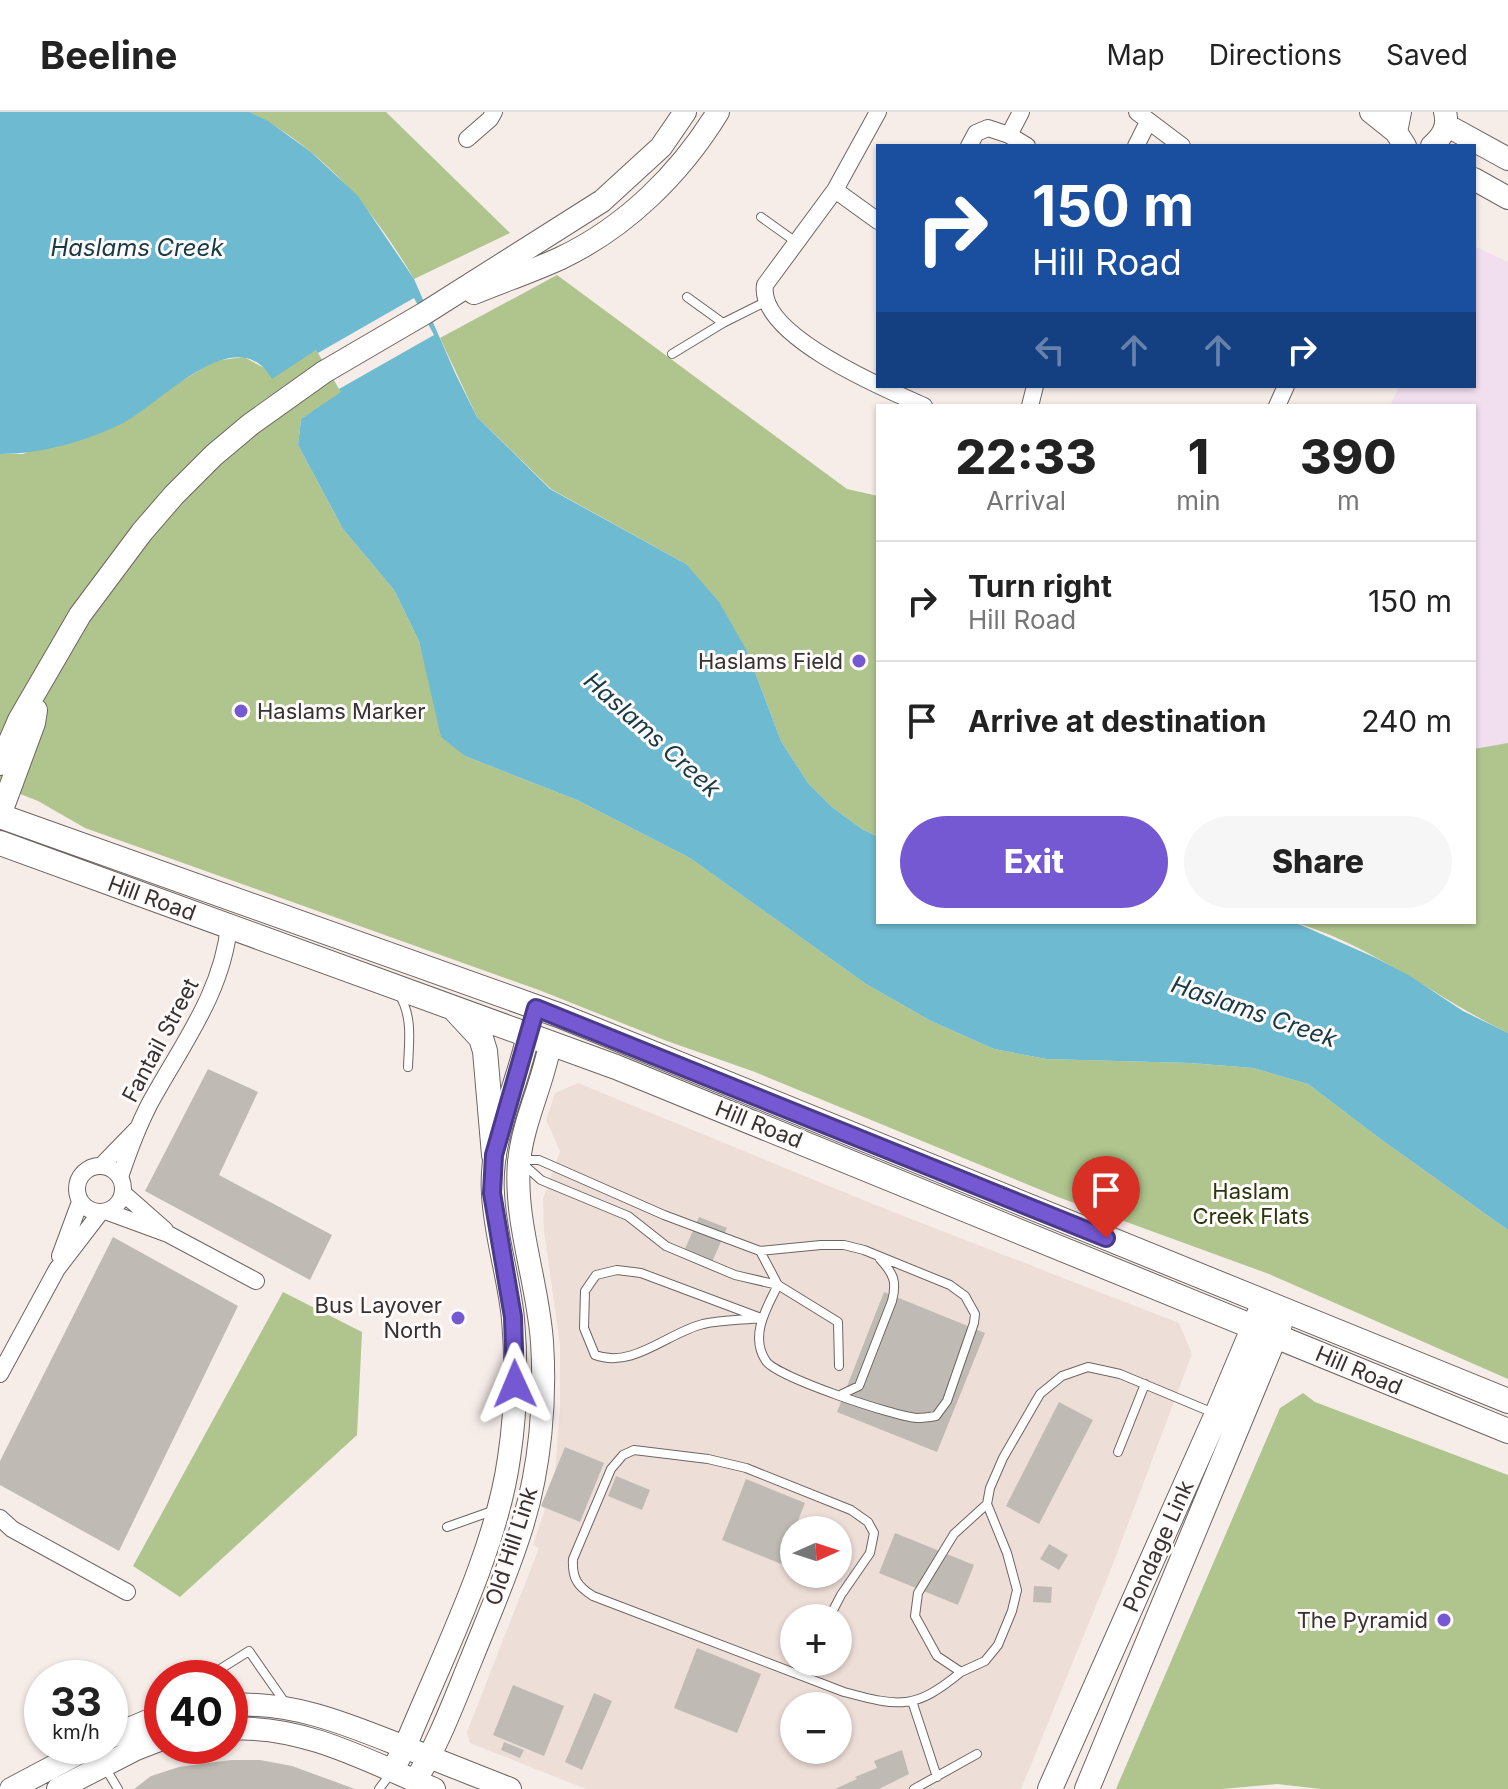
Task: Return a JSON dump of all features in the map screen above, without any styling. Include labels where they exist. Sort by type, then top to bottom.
[{"type":"main road","name":"Hill Road","points":[[0,816],[561,1016],[1508,1401]]},
{"type":"main road","name":"Hill Road","points":[[0,843],[616,1067],[1508,1431]]},
{"type":"main road","points":[[217,893],[229,925]]},
{"type":"main road","points":[[452,1007],[481,1038],[485,1051],[494,1155]]},
{"type":"main road","name":"Old Hill Link","points":[[536,1008],[539,1040]]},
{"type":"main road","name":"Old Hill Link","points":[[539,1040],[561,1016]]},
{"type":"main road","name":"Pondage Link","points":[[1050,1789],[1227,1418],[1274,1307]]},
{"type":"main road","name":"Pondage Link","points":[[1087,1789],[1227,1418]]},
{"type":"street","points":[[467,139],[494,112]]},
{"type":"street","points":[[0,764],[19,720],[80,615],[117,563],[174,495],[251,424],[324,372],[425,313],[602,201],[661,147],[685,112]]},
{"type":"street","points":[[425,313],[560,259],[605,233],[661,187],[718,112]]},
{"type":"street","points":[[876,385],[822,354],[777,321],[765,302],[765,285],[835,190],[878,112]]},
{"type":"street","points":[[1009,135],[1021,112]]},
{"type":"street","points":[[1371,112],[1400,130]]},
{"type":"street","points":[[1136,144],[1142,117],[1179,144]]},
{"type":"street","points":[[1434,144],[1443,133],[1445,118],[1508,159]]},
{"type":"street","points":[[970,144],[976,133],[988,128],[1024,144]]},
{"type":"street","points":[[1476,180],[1508,198]]},
{"type":"street","points":[[835,190],[876,220]]},
{"type":"street","points":[[883,388],[919,404]]},
{"type":"street","points":[[0,816],[34,723],[39,689]]},
{"type":"street","name":"Fantail Street","points":[[121,1185],[138,1128],[210,997],[227,951],[229,925]]},
{"type":"street","name":"Old Hill Link","points":[[386,1780],[405,1747],[476,1574],[499,1508],[509,1459],[515,1360],[513,1317],[492,1193],[494,1155],[539,1040]]},
{"type":"street","name":"Old Hill Link","points":[[420,1786],[518,1540],[534,1471],[543,1387],[542,1342],[519,1198],[519,1160],[539,1040]]},
{"type":"street","name":"Fantail Street","points":[[101,1166],[138,1128]]},
{"type":"street","points":[[168,1234],[121,1185],[115,1171],[93,1166],[81,1174],[76,1188],[80,1202],[92,1212],[104,1212],[168,1234],[256,1281]]},
{"type":"street","points":[[57,1269],[104,1212],[120,1201],[121,1185]]},
{"type":"street","points":[[0,1374],[57,1269],[80,1202]]},
{"type":"street","points":[[0,1510],[6,1524],[127,1592]]},
{"type":"street","points":[[248,1706],[288,1707],[341,1721],[510,1789]]},
{"type":"street","points":[[248,1730],[304,1737],[386,1780],[420,1786]]},
{"type":"street","points":[[11,1789],[85,1770],[144,1746]]},
{"type":"lane","points":[[761,217],[796,243]]},
{"type":"lane","points":[[687,297],[723,323]]},
{"type":"lane","points":[[672,354],[765,302]]},
{"type":"lane","points":[[394,986],[407,1007],[408,1067]]},
{"type":"lane","points":[[494,1155],[539,1160],[664,1215],[760,1251],[844,1245],[950,1285],[965,1296],[975,1314],[947,1401],[936,1416],[916,1418],[839,1395],[778,1372],[765,1361],[760,1342],[761,1318],[778,1285]]},
{"type":"lane","points":[[519,1160],[541,1180],[628,1216],[666,1246],[735,1275],[778,1285],[838,1322],[839,1366]]},
{"type":"lane","points":[[591,1201],[599,1185]]},
{"type":"lane","points":[[628,1216],[635,1201]]},
{"type":"lane","points":[[760,1251],[778,1285]]},
{"type":"lane","points":[[839,1395],[859,1386],[896,1287],[893,1273],[877,1255]]},
{"type":"lane","points":[[617,1270],[641,1273],[761,1318],[702,1324],[629,1356],[606,1359],[595,1355],[584,1328],[585,1291],[596,1275],[617,1270]]},
{"type":"lane","points":[[805,1676],[844,1692],[886,1703],[912,1701],[935,1693],[961,1672],[985,1661],[998,1645],[1017,1590],[1007,1553],[987,1504],[990,1488],[1003,1458],[1040,1394],[1062,1376],[1088,1367],[1120,1374],[1227,1418]]},
{"type":"lane","points":[[1118,1452],[1145,1384]]},
{"type":"lane","points":[[780,1667],[593,1596],[581,1588],[572,1575],[573,1559],[611,1469],[623,1455],[634,1450],[708,1459],[746,1468],[851,1510],[868,1522],[874,1533],[870,1553],[836,1604]]},
{"type":"lane","points":[[961,1672],[937,1656],[915,1616],[918,1593],[954,1534],[987,1504]]},
{"type":"lane","points":[[447,1527],[499,1508]]},
{"type":"lane","points":[[235,1660],[249,1651],[288,1707]]},
{"type":"lane","points":[[912,1701],[937,1777]]},
{"type":"lane","points":[[914,1789],[977,1754]]},
{"type":"lane","points":[[85,1770],[118,1789]]},
{"type":"shaded area","points":[[1476,247],[1508,262],[1508,750],[1476,760],[1476,404],[1391,404],[1398,388],[1476,388]]},
{"type":"shaded area","points":[[578,1083],[873,1204],[1179,1323],[1192,1354],[1113,1564],[1021,1789],[586,1789],[470,1743],[467,1732],[539,1548],[533,1545],[545,1509],[541,1506],[555,1471],[560,1408],[560,1345],[544,1231],[543,1199],[560,1151],[546,1120],[555,1093]]},
{"type":"green space","points":[[250,112],[386,112],[510,233],[414,279],[364,205],[324,163],[277,127]]},
{"type":"green space","points":[[557,275],[847,489],[876,496],[876,836],[832,807],[808,783],[781,741],[747,651],[686,564],[551,489],[477,417],[440,338]]},
{"type":"green space","name":"Haslam Creek Flats","points":[[316,350],[342,393],[301,419],[298,445],[343,529],[394,590],[419,641],[430,683],[465,756],[577,800],[690,858],[866,984],[931,1021],[994,1049],[1046,1059],[1253,1068],[1308,1084],[1508,1230],[1508,1379],[1269,1274],[1058,1197],[755,1072],[539,990],[85,828],[38,801],[0,786],[0,454],[23,454],[182,381],[214,361],[244,357],[266,369]]},
{"type":"green space","points":[[1508,743],[1508,1033],[1376,958],[1299,924],[1476,924],[1476,749]]},
{"type":"green space","points":[[283,1292],[362,1332],[357,1435],[180,1597],[133,1566]]},
{"type":"green space","points":[[1303,1393],[1315,1402],[1508,1475],[1508,1789],[1321,1789],[1277,1784],[1222,1789],[1116,1789],[1280,1408]]},
{"type":"water","name":"Haslams Creek","points":[[0,112],[250,112],[268,121],[311,152],[358,196],[414,279],[477,417],[550,489],[686,564],[719,602],[747,651],[781,741],[808,783],[832,807],[876,836],[876,924],[1299,924],[1376,958],[1463,1011],[1508,1033],[1508,1230],[1308,1084],[1253,1068],[1046,1059],[994,1049],[931,1021],[866,984],[690,858],[577,800],[465,756],[441,737],[419,641],[394,590],[343,529],[298,445],[301,419],[341,392],[316,350],[272,379],[257,363],[239,357],[220,361],[199,370],[111,429],[48,449],[0,454]]},
{"type":"pier","points":[[414,298],[434,335],[339,389],[318,353]]},
{"type":"building","points":[[208,1069],[258,1092],[219,1175],[332,1235],[310,1280],[145,1191]]},
{"type":"building","points":[[699,1217],[727,1228],[712,1262],[684,1251]]},
{"type":"building","points":[[113,1237],[238,1306],[119,1551],[0,1485],[0,1461]]},
{"type":"building","points":[[884,1292],[985,1333],[937,1452],[837,1412]]},
{"type":"building","points":[[1059,1402],[1093,1420],[1039,1524],[1006,1506]]},
{"type":"building","points":[[565,1447],[604,1463],[580,1522],[541,1506]]},
{"type":"building","points":[[616,1476],[650,1490],[642,1510],[608,1496]]},
{"type":"building","points":[[746,1479],[805,1503],[800,1516],[780,1516],[780,1564],[722,1540]]},
{"type":"building","points":[[895,1533],[974,1565],[958,1605],[879,1573]]},
{"type":"building","points":[[1049,1544],[1068,1555],[1059,1570],[1040,1559]]},
{"type":"building","points":[[1034,1586],[1052,1587],[1051,1603],[1033,1602]]},
{"type":"building","points":[[697,1648],[761,1674],[737,1733],[674,1708]]},
{"type":"building","points":[[513,1685],[564,1706],[544,1756],[493,1735]]},
{"type":"building","points":[[594,1693],[612,1701],[582,1770],[565,1762]]},
{"type":"building","points":[[504,1742],[524,1750],[520,1758],[501,1750]]},
{"type":"building","points":[[902,1750],[909,1774],[879,1789],[835,1789],[877,1768],[874,1761]]},
{"type":"building","points":[[248,1760],[260,1760],[292,1766],[355,1789],[134,1789],[151,1776],[179,1767],[248,1764]]},
{"type":"place","name":"Haslams Field","points":[[859,661]]},
{"type":"place","name":"Haslams Marker","points":[[241,711]]},
{"type":"place","name":"Bus Layover North","points":[[458,1318]]},
{"type":"place","name":"The Pyramid","points":[[1444,1620]]},
{"type":"route","points":[[515,1384],[513,1317],[492,1193],[494,1155],[536,1008],[1106,1238]]}]
